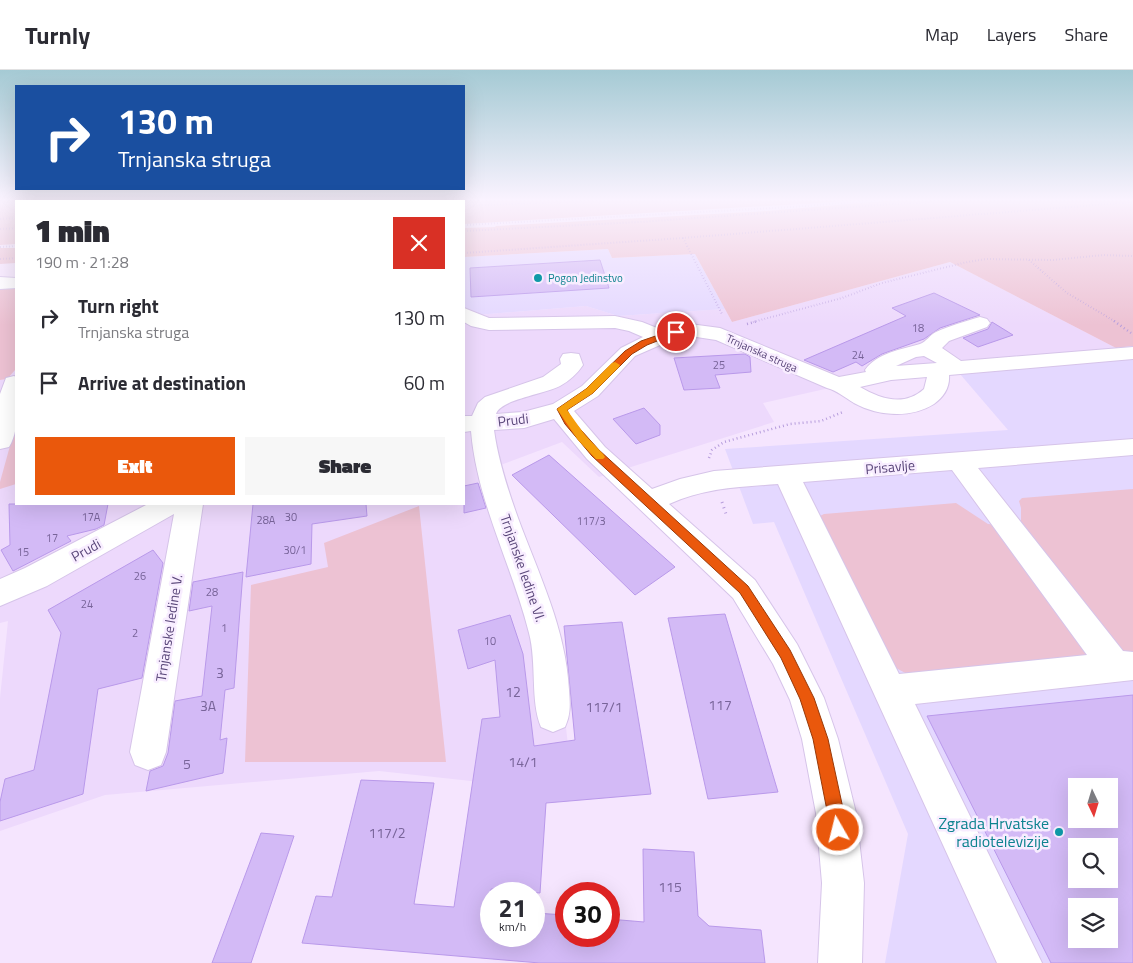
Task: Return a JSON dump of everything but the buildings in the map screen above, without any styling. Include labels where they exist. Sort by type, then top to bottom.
[{"type":"street","points":[[0,283],[15,283]]},
{"type":"street","points":[[465,315],[478,322],[489,324],[615,322],[635,326],[660,337]]},
{"type":"street","points":[[927,349],[942,337],[980,323]]},
{"type":"street","name":"Trnjanska struga","points":[[561,409],[590,391],[628,352],[660,337],[690,330],[720,334],[827,381],[843,384],[875,376],[1133,353]]},
{"type":"street","points":[[843,384],[868,400],[898,408],[906,408],[915,405],[934,393],[946,369],[944,357],[927,349],[916,349],[883,364],[877,369],[875,376]]},
{"type":"street","points":[[473,424],[489,404],[547,385],[567,372],[572,365],[571,359]]},
{"type":"street","points":[[0,441],[14,383]]},
{"type":"street","points":[[561,409],[568,422],[586,443],[744,590],[785,654],[807,698],[820,739],[836,813],[843,883],[840,963]]},
{"type":"street","name":"Prudi","points":[[473,424],[524,420],[561,409]]},
{"type":"street","name":"Trnjanske ledine VI.","points":[[473,424],[545,632],[552,667],[553,715]]},
{"type":"street","name":"Prisavlje","points":[[650,502],[692,484],[714,480],[1131,450]]},
{"type":"street","points":[[959,461],[1124,666]]},
{"type":"street","points":[[787,475],[1020,963]]},
{"type":"street","name":"Prudi","points":[[0,593],[36,577],[168,505]]},
{"type":"street","name":"Trnjanske ledine V.","points":[[148,752],[189,505]]},
{"type":"street","points":[[890,692],[1124,666]]},
{"type":"path","points":[[465,253],[629,242]]},
{"type":"path","points":[[685,242],[721,312],[724,322],[720,334]]},
{"type":"path","points":[[0,246],[15,246]]},
{"type":"path","points":[[720,334],[752,322],[842,298],[882,283],[922,272],[986,259],[1053,260],[1103,255],[1133,256]]},
{"type":"path","points":[[0,259],[15,258]]},
{"type":"path","points":[[1028,259],[1067,293],[1107,316],[1133,334]]},
{"type":"path","points":[[714,480],[708,460],[712,450],[724,442],[774,427],[821,420],[868,400]]},
{"type":"shaded area","points":[[0,242],[15,242],[15,244],[0,245]]},
{"type":"shaded area","points":[[465,242],[1133,242],[1133,346],[1116,348],[950,262],[732,322],[695,254],[612,258],[608,249],[465,257]]},
{"type":"shaded area","points":[[0,248],[15,248],[15,263],[0,264]]},
{"type":"shaded area","points":[[608,249],[612,258],[695,254],[725,309],[618,316],[586,306],[465,316],[465,257]]},
{"type":"shaded area","points":[[950,262],[1116,348],[983,364],[919,377],[825,389],[763,403],[774,422],[599,477],[562,442],[498,466],[561,681],[573,792],[379,771],[105,795],[0,831],[0,698],[8,621],[0,623],[0,380],[7,379],[15,370],[15,505],[465,505],[465,316],[586,306],[618,316],[725,309],[732,322]]},
{"type":"shaded area","points":[[15,285],[15,370],[7,379],[0,380],[0,286]]},
{"type":"shaded area","points":[[1133,359],[1133,963],[885,963],[908,834],[774,522],[753,524],[725,449],[1008,430],[960,374]]},
{"type":"shaded area","points":[[13,435],[15,435],[15,484],[0,489],[0,482]]},
{"type":"shaded area","points":[[1133,489],[1133,654],[1117,656],[1017,525],[1021,521],[1019,501],[1022,498]]},
{"type":"shaded area","points":[[956,503],[988,524],[998,525],[1094,659],[909,675],[888,661],[820,516],[824,514]]},
{"type":"shaded area","points":[[419,506],[446,762],[245,762],[251,585],[328,567],[324,543]]},
{"type":"slow traffic","points":[[600,457],[581,438],[568,422],[561,409],[590,391],[615,365]]},
{"type":"place","name":"Pogon Jedinstvo","points":[[538,278]]},
{"type":"place","name":"Zgrada Hrvatske radiotelevizije","points":[[1059,832]]},
{"type":"route","points":[[676,332],[644,343],[628,352],[590,391],[561,409],[568,422],[596,453],[712,558],[744,590],[785,654],[807,698],[820,739],[838,830]]}]
